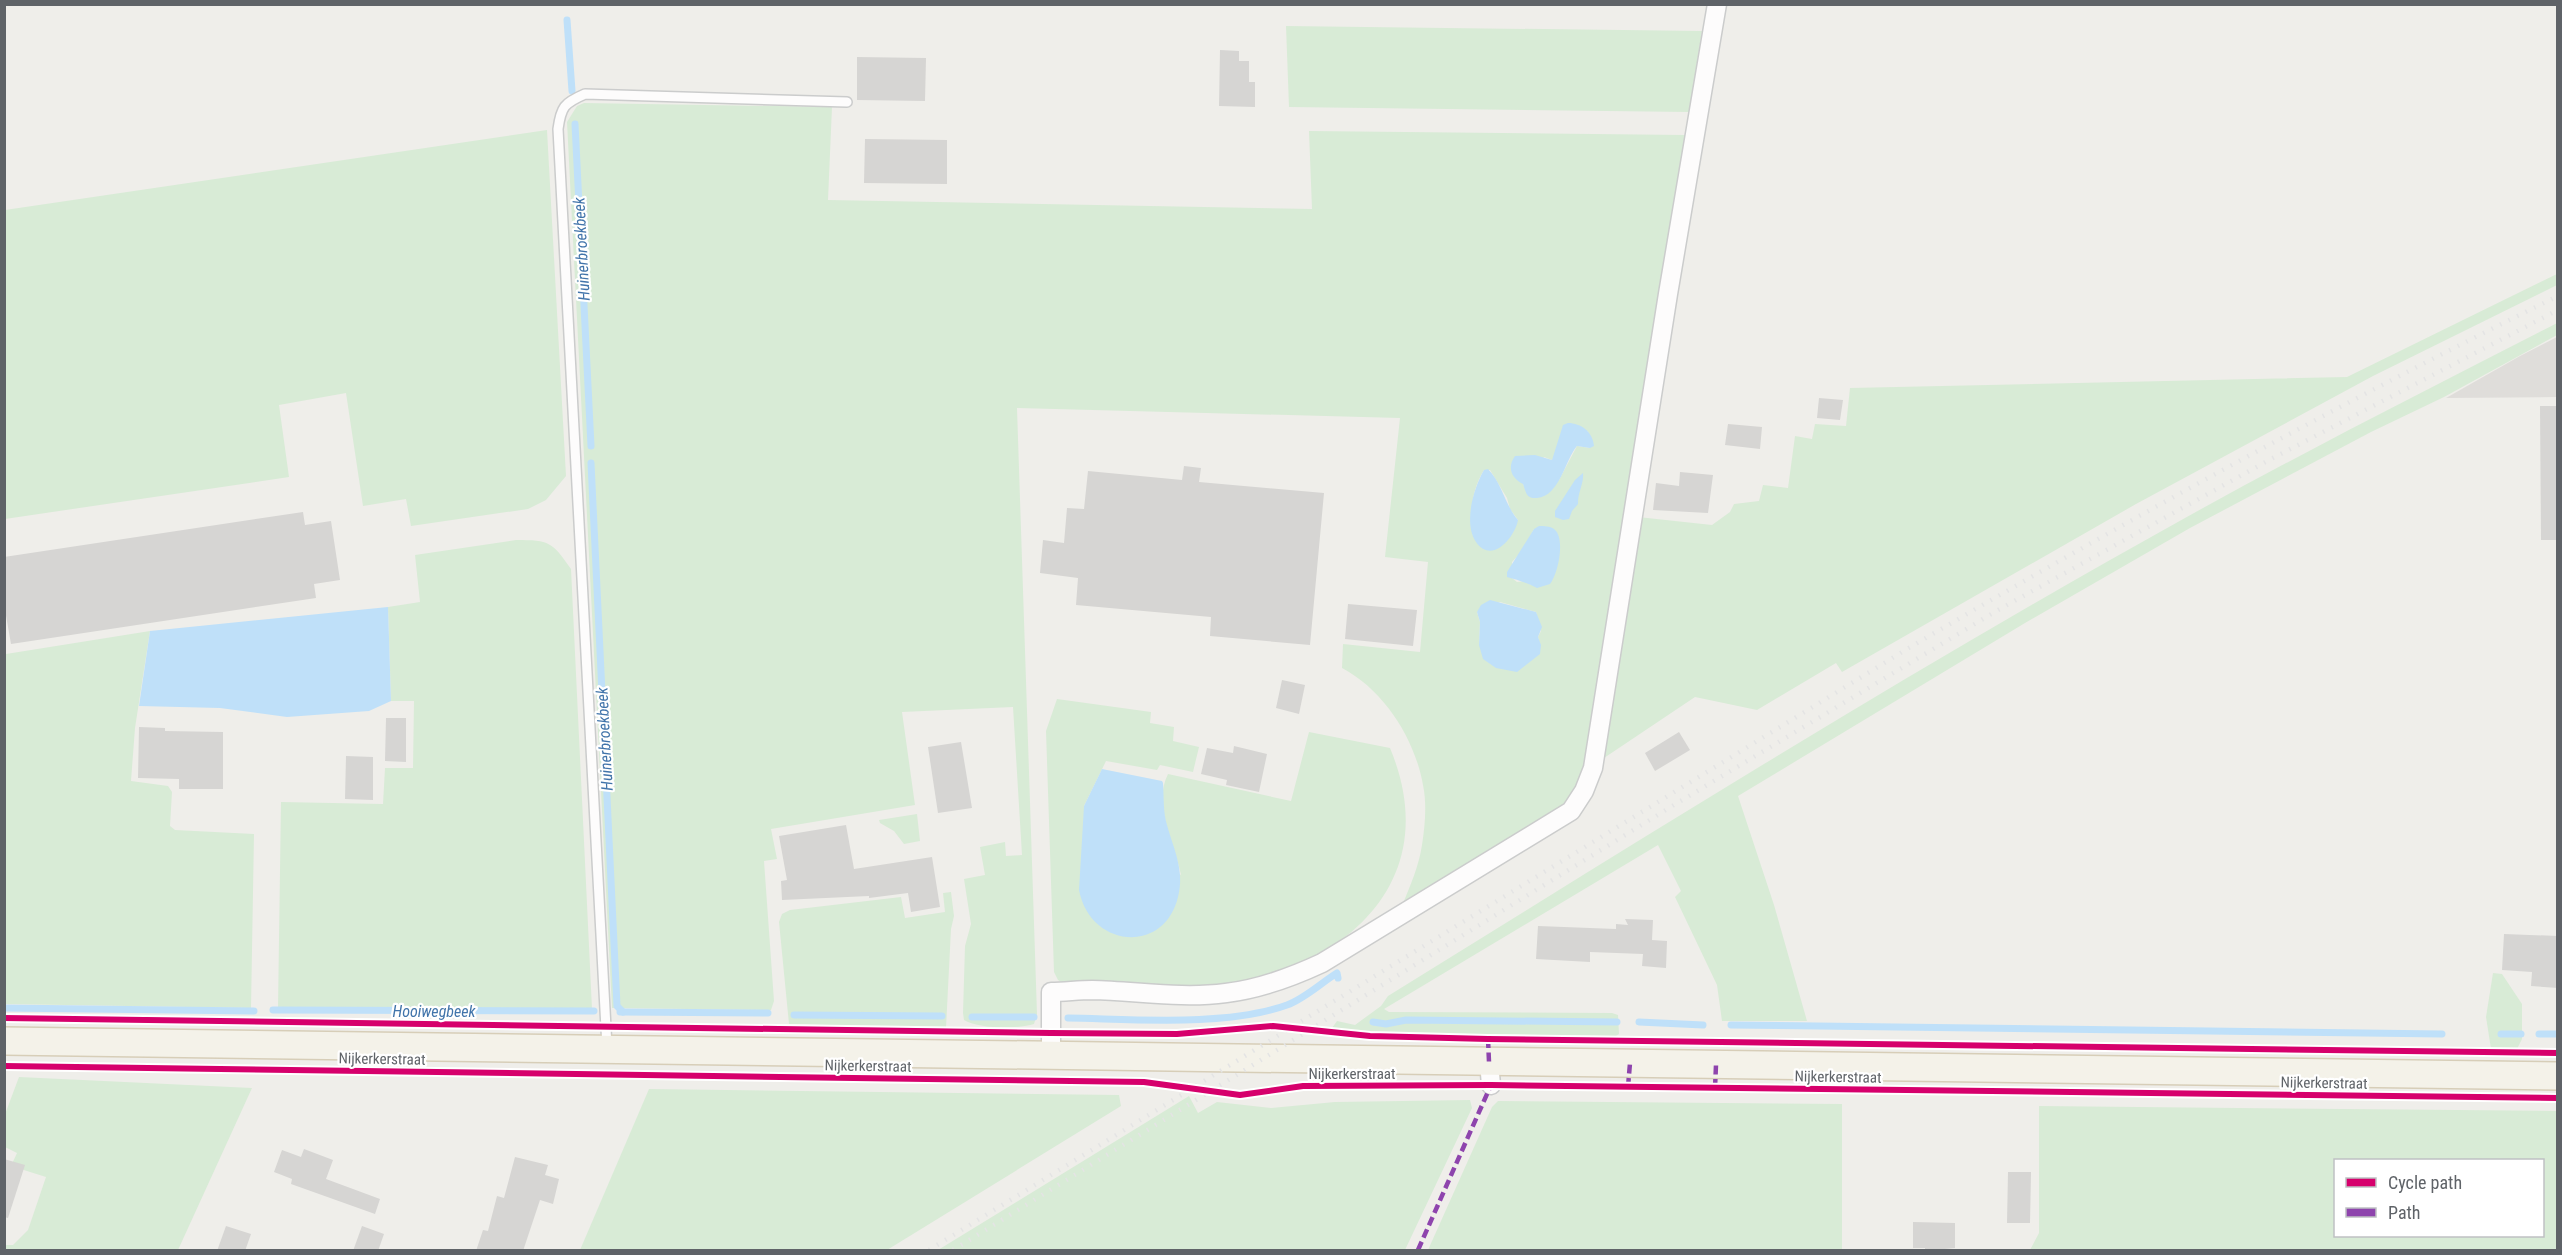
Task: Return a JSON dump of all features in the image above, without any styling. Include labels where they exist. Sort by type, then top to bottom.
[{"type":"main road","name":"Nijkerkerstraat","points":[[4,1041],[1050,1054],[1490,1074],[2558,1076]]},
{"type":"street","points":[[1050,1054],[1051,993],[1092,990],[1206,995],[1245,990],[1297,975],[1322,963],[1571,811],[1584,791],[1593,768],[1666,306],[1717,4]]},
{"type":"lane","points":[[607,1049],[558,129],[560,114],[568,101],[585,94],[847,102]]},
{"type":"shaded area","points":[[2557,337],[2557,397],[2446,398],[2520,356]]},
{"type":"green space","points":[[1286,26],[1702,31],[1689,112],[1289,107]]},
{"type":"green space","points":[[584,103],[832,107],[828,200],[1312,209],[1309,131],[1685,135],[1586,763],[1581,781],[1568,803],[1402,906],[1419,861],[1424,830],[1425,800],[1419,768],[1405,734],[1384,703],[1357,677],[1342,668],[1343,644],[1420,652],[1428,562],[1385,557],[1400,418],[1017,408],[1037,1014],[1034,1024],[988,1027],[964,1020],[963,1013],[965,946],[971,924],[964,879],[985,875],[980,847],[1005,842],[1006,856],[1022,855],[1013,707],[902,712],[915,805],[771,829],[777,859],[764,861],[774,1001],[771,1010],[612,1008],[567,122],[577,106]],"holes":[[[1588,431],[1590,448],[1577,446],[1559,480],[1524,486],[1523,484],[1544,457],[1552,460]],[[1484,470],[1490,470],[1518,520],[1473,535],[1473,501]],[[1534,529],[1531,585],[1526,581],[1517,582],[1512,578],[1512,562],[1522,551]],[[1500,602],[1536,612],[1541,631],[1539,641],[1479,645],[1480,622],[1477,612]]]},
{"type":"green space","points":[[547,130],[566,476],[546,500],[528,509],[411,526],[406,499],[363,506],[346,393],[279,405],[289,477],[5,519],[5,210]]},
{"type":"green space","points":[[2557,274],[2557,285],[2373,376],[2136,504],[1842,672],[1836,663],[1757,710],[1695,697],[1604,758],[1636,557],[1638,517],[1712,525],[1730,512],[1734,504],[1759,501],[1763,485],[1788,488],[1795,436],[1812,439],[1815,424],[1846,426],[1850,388],[2347,377]]},
{"type":"green space","points":[[2557,323],[2557,335],[2444,397],[2371,432],[2190,528],[2025,623],[1738,796],[1774,905],[1807,1021],[1722,1021],[1717,985],[1675,897],[1681,891],[1658,845],[1384,1009],[1389,1012],[1612,1013],[1618,1015],[1619,1034],[1616,1036],[1390,1033],[1332,1028],[1337,1021],[1355,1025],[1381,1006],[1388,996],[1784,752],[1983,633],[2277,468]]},
{"type":"green space","points":[[516,540],[549,544],[571,569],[592,1009],[278,1008],[281,802],[383,804],[385,768],[413,768],[414,701],[391,701],[388,607],[420,602],[415,555]]},
{"type":"green space","points":[[150,631],[135,728],[131,781],[168,786],[172,792],[170,826],[175,830],[254,834],[251,1008],[5,1004],[4,647],[6,654]]},
{"type":"green space","points":[[1057,699],[1151,712],[1150,723],[1174,727],[1173,741],[1199,747],[1193,772],[1160,765],[1157,770],[1106,761],[1084,806],[1085,811],[1181,875],[1166,825],[1162,798],[1168,774],[1291,801],[1309,732],[1390,748],[1404,796],[1404,839],[1394,878],[1372,911],[1343,939],[1307,961],[1265,977],[1214,989],[1064,984],[1058,980],[1054,972],[1046,731]]},
{"type":"green space","points":[[917,814],[920,841],[904,844],[894,831],[880,823],[879,820]]},
{"type":"green space","points":[[951,892],[954,916],[951,929],[946,1028],[789,1024],[779,922],[782,914],[790,910],[901,897],[905,918],[945,912],[943,893]]},
{"type":"green space","points":[[2493,973],[2502,974],[2522,1004],[2522,1039],[2517,1049],[2491,1049],[2486,1017]]},
{"type":"green space","points":[[19,1077],[252,1088],[178,1250],[5,1250],[5,1245],[13,1245],[28,1230],[46,1177],[11,1166],[17,1153],[5,1147],[4,1117]]},
{"type":"green space","points":[[649,1089],[1119,1095],[1121,1106],[887,1250],[580,1250]]},
{"type":"green space","points":[[1189,1096],[1198,1113],[1217,1102],[1271,1108],[1335,1102],[1470,1100],[1472,1108],[1405,1250],[938,1250]]},
{"type":"green space","points":[[1498,1101],[1842,1104],[1842,1250],[1428,1250],[1492,1107]]},
{"type":"green space","points":[[2039,1106],[2557,1111],[2557,1250],[2030,1250],[2039,1233]]},
{"type":"water","points":[[1568,423],[1586,429],[1594,446],[1590,448],[1577,446],[1551,491],[1545,496],[1531,497],[1527,494],[1523,484],[1513,475],[1511,464],[1515,456],[1535,455],[1552,460],[1563,425]]},
{"type":"water","points":[[1488,469],[1518,520],[1508,540],[1496,550],[1489,551],[1476,542],[1470,525],[1471,505],[1477,486],[1484,470]]},
{"type":"water","points":[[1583,473],[1578,504],[1569,519],[1563,520],[1555,517],[1555,511],[1575,480]]},
{"type":"water","points":[[1539,526],[1554,529],[1558,534],[1560,556],[1550,584],[1537,588],[1507,577],[1507,572],[1534,529]]},
{"type":"water","points":[[1490,600],[1536,612],[1542,627],[1538,637],[1541,645],[1540,654],[1517,672],[1496,668],[1483,659],[1479,645],[1480,622],[1477,612],[1481,605]]},
{"type":"water","points":[[388,607],[391,701],[369,711],[287,717],[220,708],[139,706],[150,631]]},
{"type":"water","points":[[1102,769],[1163,783],[1165,815],[1178,861],[1180,887],[1170,916],[1158,929],[1143,936],[1127,937],[1111,933],[1097,924],[1086,909],[1079,890],[1084,806]]},
{"type":"building","points":[[1220,50],[1239,51],[1239,61],[1249,61],[1249,82],[1255,82],[1255,107],[1219,106]]},
{"type":"building","points":[[857,57],[926,58],[925,101],[857,100]]},
{"type":"building","points":[[865,139],[947,140],[947,184],[864,183]]},
{"type":"building","points":[[1819,398],[1843,400],[1840,420],[1817,418]]},
{"type":"building","points":[[2540,406],[2558,406],[2558,540],[2541,540]]},
{"type":"building","points":[[1728,424],[1762,427],[1760,449],[1725,445]]},
{"type":"building","points":[[1184,466],[1201,468],[1199,482],[1324,493],[1310,645],[1210,636],[1211,617],[1076,605],[1078,578],[1040,573],[1043,540],[1064,543],[1067,508],[1084,509],[1088,471],[1182,480]]},
{"type":"building","points":[[1680,472],[1713,475],[1708,513],[1653,510],[1656,483],[1679,486]]},
{"type":"building","points":[[303,512],[305,525],[331,521],[340,580],[314,584],[316,598],[11,644],[4,604],[4,557]]},
{"type":"building","points":[[1348,604],[1417,610],[1413,646],[1345,639]]},
{"type":"building","points":[[1282,680],[1305,685],[1299,714],[1276,708]]},
{"type":"building","points":[[386,718],[406,718],[406,762],[385,761]]},
{"type":"building","points":[[139,727],[165,728],[165,731],[223,732],[223,789],[179,789],[179,779],[138,778]]},
{"type":"building","points":[[1679,732],[1690,750],[1655,771],[1645,753]]},
{"type":"building","points":[[961,742],[972,808],[938,813],[928,747]]},
{"type":"building","points":[[1234,746],[1267,754],[1259,792],[1226,785],[1227,780],[1201,774],[1207,748],[1233,753]]},
{"type":"building","points":[[346,756],[373,757],[373,800],[345,799]]},
{"type":"building","points":[[846,825],[854,869],[932,857],[940,907],[911,912],[908,893],[869,898],[869,896],[782,900],[781,881],[787,880],[779,836]]},
{"type":"building","points":[[1625,919],[1653,920],[1652,940],[1667,941],[1666,968],[1642,966],[1643,954],[1590,952],[1590,962],[1536,959],[1538,926],[1616,929],[1616,924],[1628,925]]},
{"type":"building","points":[[2504,934],[2558,936],[2558,988],[2531,986],[2532,972],[2502,970]]},
{"type":"building","points":[[304,1149],[333,1160],[326,1179],[380,1199],[375,1214],[291,1184],[292,1179],[274,1172],[282,1150],[301,1157]]},
{"type":"building","points":[[515,1157],[548,1165],[545,1175],[559,1179],[553,1204],[540,1200],[523,1251],[476,1251],[483,1230],[488,1231],[497,1196],[504,1198]]},
{"type":"building","points":[[4,1159],[25,1165],[8,1218],[4,1217]]},
{"type":"building","points":[[2008,1172],[2031,1172],[2030,1223],[2007,1223]]},
{"type":"building","points":[[1913,1222],[1955,1223],[1955,1248],[1925,1251],[1925,1248],[1913,1248]]},
{"type":"building","points":[[226,1226],[251,1234],[245,1251],[217,1251]]},
{"type":"building","points":[[362,1226],[384,1234],[378,1251],[353,1251]]},
{"type":"waterway","name":"Huinerbroekbeek","points":[[567,20],[572,91]]},
{"type":"waterway","name":"Huinerbroekbeek","points":[[575,124],[591,446]]},
{"type":"waterway","name":"Huinerbroekbeek","points":[[591,463],[617,1006],[623,1012]]},
{"type":"waterway","points":[[1068,1018],[1179,1020],[1236,1016],[1287,1005],[1306,995],[1337,973],[1338,978]]},
{"type":"waterway","name":"Hooiwegbeek","points":[[4,1008],[254,1011]]},
{"type":"waterway","name":"Hooiwegbeek","points":[[273,1010],[594,1011]]},
{"type":"waterway","points":[[620,1012],[768,1013]]},
{"type":"waterway","points":[[794,1015],[942,1016]]},
{"type":"waterway","points":[[972,1017],[1034,1017]]},
{"type":"waterway","points":[[1373,1022],[1386,1024],[1406,1020],[1617,1022]]},
{"type":"waterway","points":[[1639,1022],[1703,1025]]},
{"type":"waterway","points":[[1731,1025],[2442,1034]]},
{"type":"waterway","points":[[2501,1034],[2521,1034]]},
{"type":"waterway","points":[[2539,1034],[2558,1034]]},
{"type":"railway","points":[[929,1250],[1907,649],[2067,556],[2229,467],[2475,337],[2558,296]]},
{"type":"railway","points":[[953,1250],[1669,808],[1998,610],[2271,459],[2558,310]]},
{"type":"marked path","points":[[1488,1039],[1489,1062]]},
{"type":"marked path","points":[[1628,1087],[1630,1063]]},
{"type":"marked path","points":[[1715,1088],[1716,1065]]},
{"type":"marked path","points":[[1418,1250],[1491,1085]]},
{"type":"cycle path","points":[[4,1018],[1177,1034],[1273,1026],[1370,1036],[1488,1039],[2558,1053]]},
{"type":"cycle path","points":[[4,1066],[1144,1082],[1240,1095],[1303,1086],[1491,1085],[2558,1098]]}]
